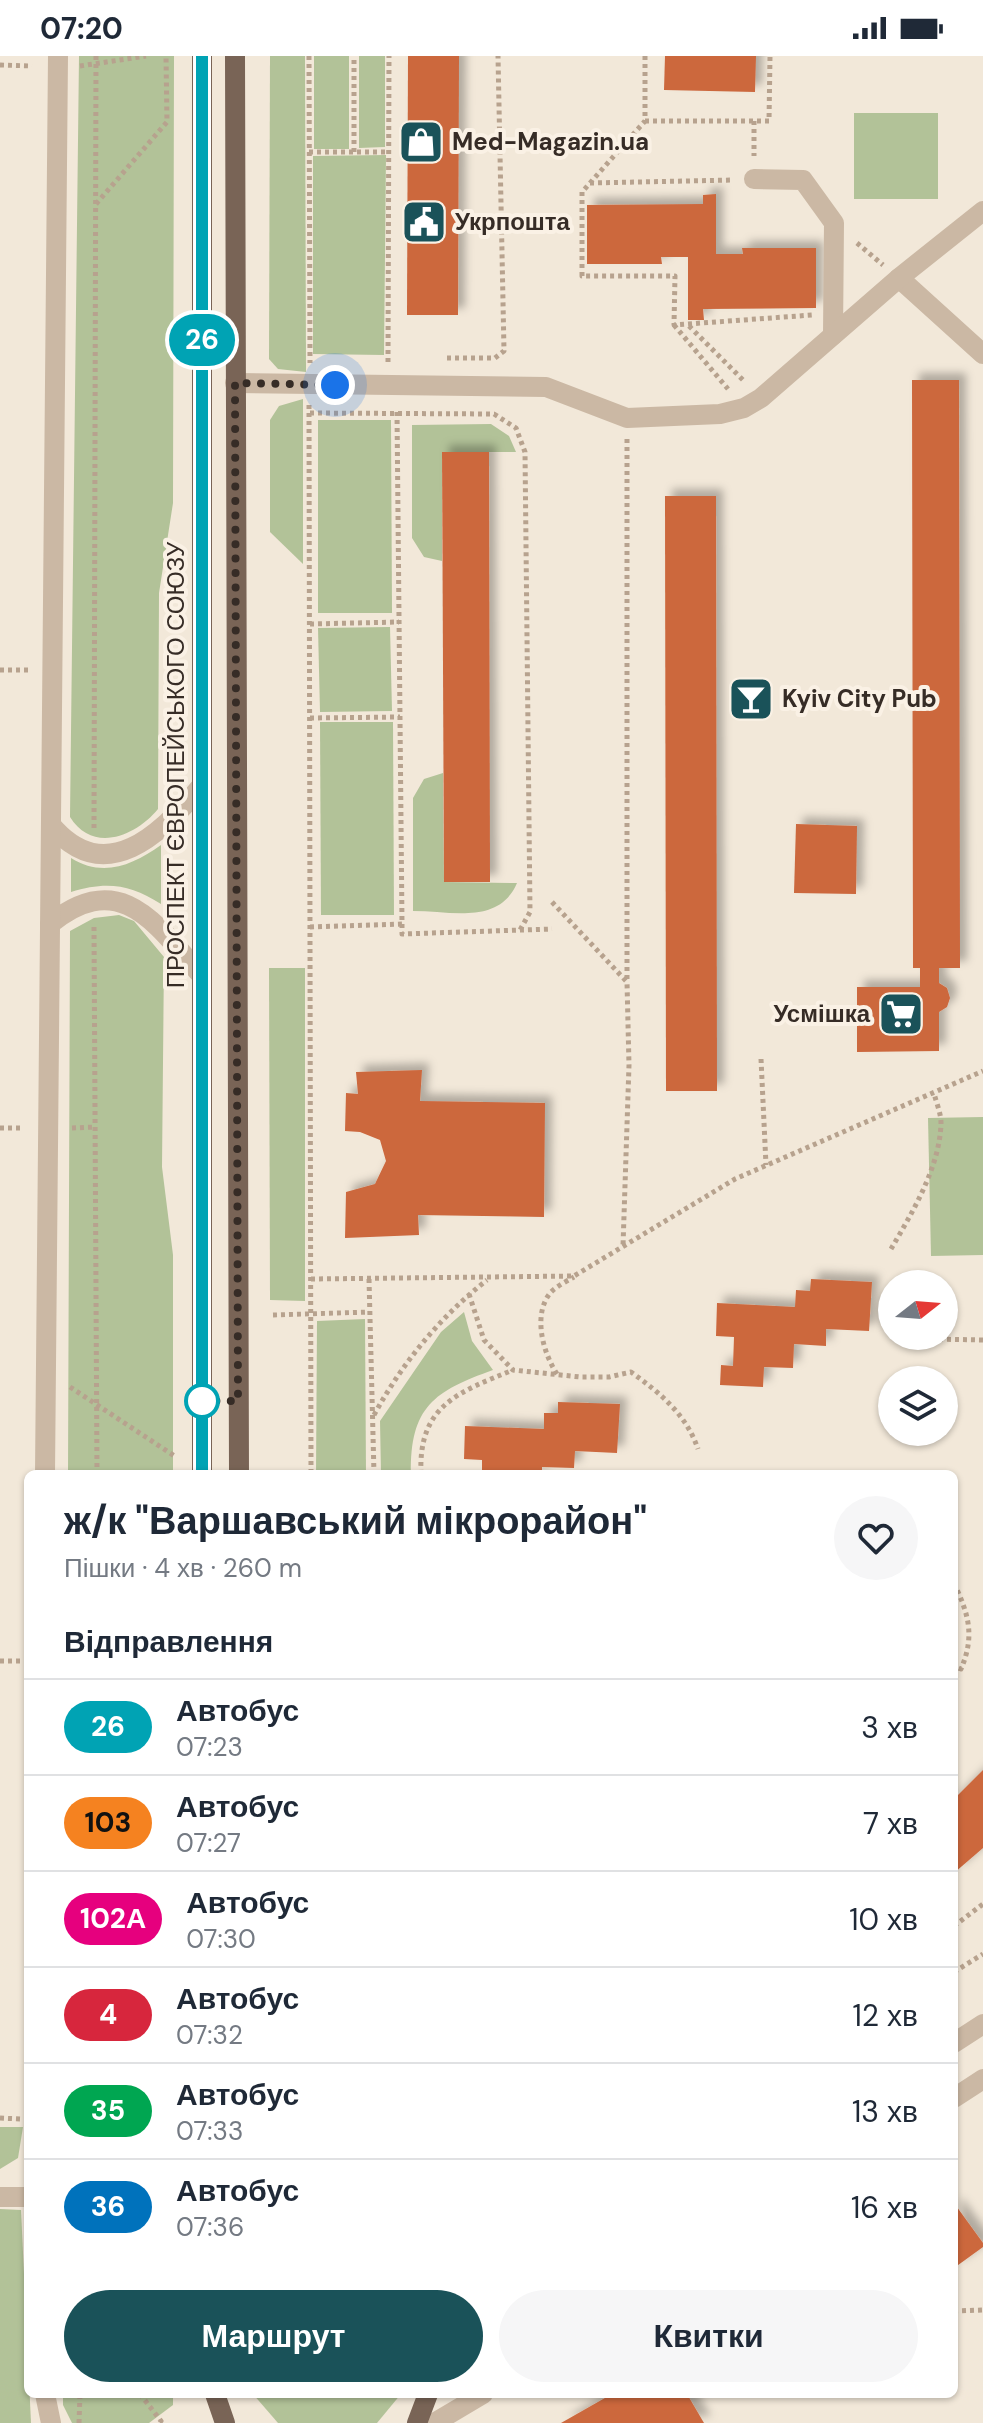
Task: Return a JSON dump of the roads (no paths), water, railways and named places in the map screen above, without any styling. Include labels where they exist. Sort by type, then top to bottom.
[{"type":"main road","name":"ПРОСПЕКТ ЄВРОПЕЙСЬКОГО СОЮЗУ","points":[[202,56],[202,1470]]},
{"type":"main road","points":[[235,56],[239,1470]]},
{"type":"main road","points":[[209,2398],[209,2423]]},
{"type":"main road","points":[[216,2398],[225,2423]]},
{"type":"main road","points":[[417,2423],[426,2398]]},
{"type":"street","points":[[45,1470],[58,56]]},
{"type":"street","points":[[754,179],[803,180],[834,223],[833,335]]},
{"type":"street","points":[[235,383],[546,387],[627,418],[720,414],[753,403],[983,211]]},
{"type":"street","points":[[899,278],[983,354]]},
{"type":"street","points":[[51,825],[66,843],[94,854],[132,849],[182,808],[202,785]]},
{"type":"street","points":[[50,924],[65,912],[94,902],[132,906],[148,915],[201,975]]},
{"type":"street","points":[[958,2040],[983,2024]]},
{"type":"street","points":[[958,2095],[983,2079]]},
{"type":"street","points":[[0,2197],[24,2197]]},
{"type":"street","points":[[46,2398],[51,2423]]},
{"type":"street","points":[[434,2423],[476,2398]]},
{"type":"place","name":"Med-Magazin.ua","points":[[421,142]]},
{"type":"place","name":"Укрпошта","points":[[424,222]]},
{"type":"place","name":"Kyiv City Pub","points":[[751,699]]},
{"type":"place","name":"Усмішка","points":[[901,1014]]}]
